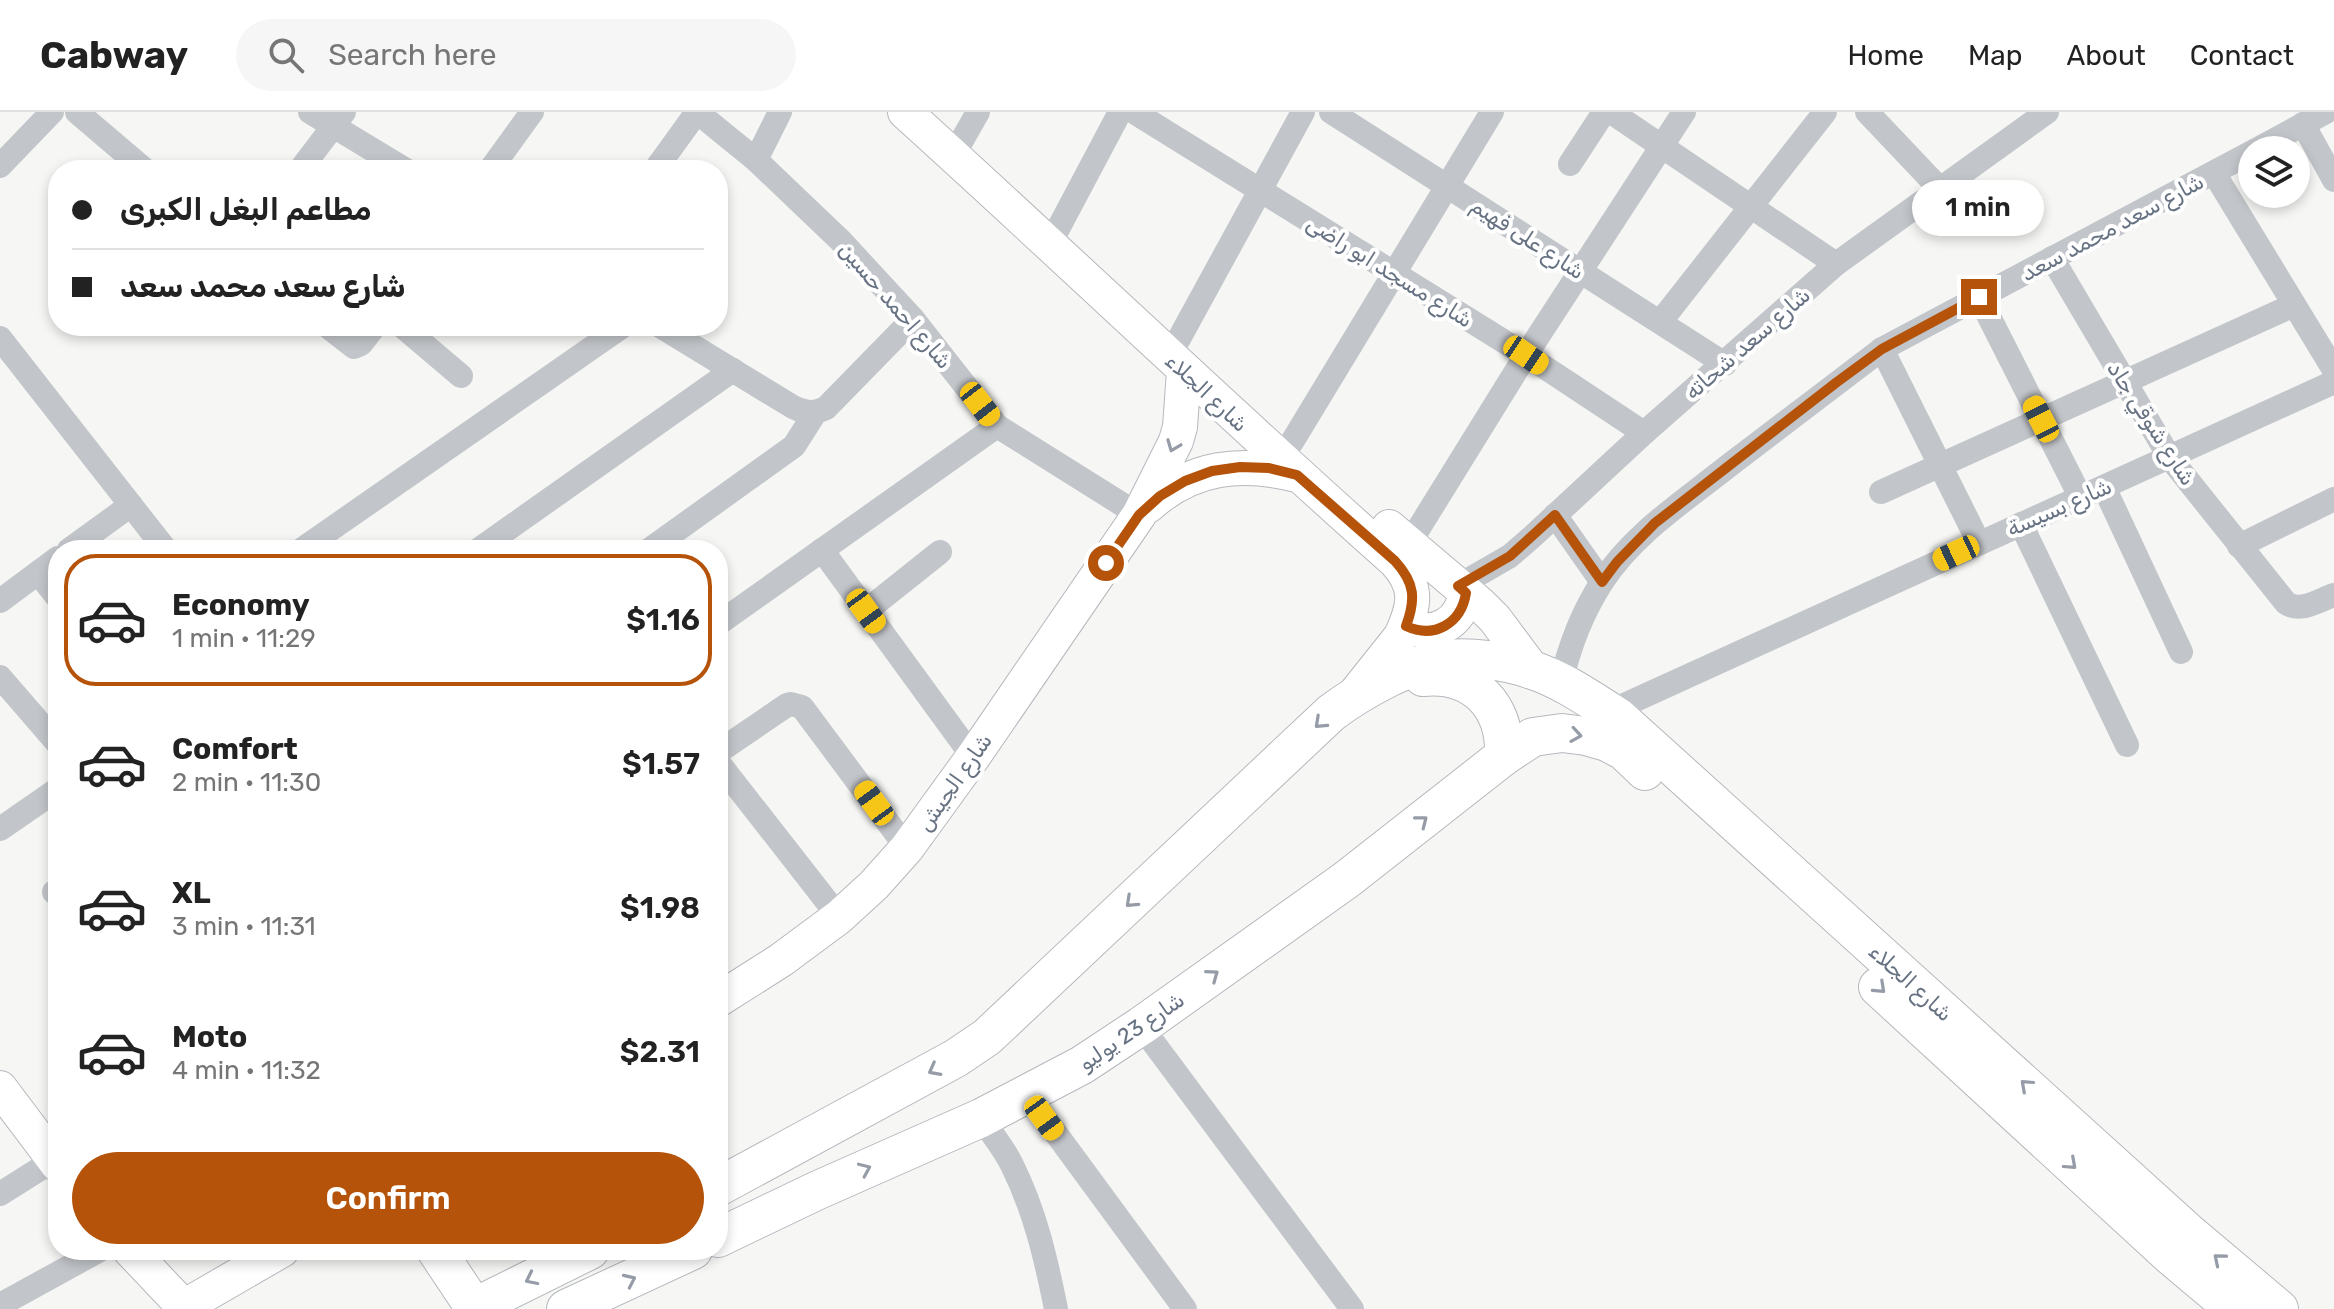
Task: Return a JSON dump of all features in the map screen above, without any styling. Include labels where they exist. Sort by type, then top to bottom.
[{"type":"main road","name":"شارع الجلاء","points":[[1369,688],[1421,665],[1443,659],[1485,660],[1547,676],[1618,717],[1956,1041],[2172,1257],[2234,1309]]},
{"type":"main road","points":[[728,1182],[956,1058],[987,1037],[1319,723],[1369,688],[1433,676],[1450,677],[1466,683],[1481,693],[1496,714],[1505,738],[1504,756]]},
{"type":"main road","name":"شارع الجلاء","points":[[1504,756],[1533,737],[1562,733],[1607,742],[1624,751],[1956,1041],[2279,1309]]},
{"type":"main road","name":"شارع 23 يوليو","points":[[734,1231],[981,1118],[1082,1065],[1346,880],[1504,756]]},
{"type":"main road","points":[[796,1144],[793,1153],[796,1172],[816,1191]]},
{"type":"main road","points":[[728,1186],[743,1190],[753,1215],[734,1231]]},
{"type":"main road","points":[[442,1260],[473,1308],[570,1260]]},
{"type":"main road","points":[[566,1309],[671,1260]]},
{"type":"street","points":[[0,166],[52,112]]},
{"type":"street","points":[[77,112],[133,160]]},
{"type":"street","points":[[310,112],[339,119],[393,160]]},
{"type":"street","points":[[497,160],[532,112]]},
{"type":"street","points":[[662,160],[697,112]]},
{"type":"street","name":"شارع احمد حسين","points":[[697,112],[756,160],[841,241],[913,319],[997,426],[1139,515]]},
{"type":"street","points":[[756,160],[780,112]]},
{"type":"street","name":"شارع الجلاء","points":[[905,112],[965,135]]},
{"type":"street","name":"شارع الجلاء","points":[[935,112],[965,135],[1055,235],[1177,356],[1295,458],[1409,544],[1462,589],[1495,619],[1547,676]]},
{"type":"street","points":[[1055,235],[1120,112]]},
{"type":"street","name":"شارع مسجد ابو راضى","points":[[1134,112],[1526,355],[1644,433]]},
{"type":"street","points":[[1177,356],[1259,191],[1303,112]]},
{"type":"street","name":"شارع على فهيم","points":[[1331,112],[1725,364]]},
{"type":"street","points":[[1295,458],[1394,274],[1492,112]]},
{"type":"street","points":[[1570,164],[1604,112]]},
{"type":"street","points":[[1611,112],[1836,264]]},
{"type":"street","points":[[1409,544],[1526,355],[1684,112]]},
{"type":"street","points":[[1661,321],[1825,112]]},
{"type":"street","points":[[1867,112],[1940,189]]},
{"type":"street","name":"شارع سعد شحاته","points":[[1462,589],[1510,556],[1836,264],[2047,112]]},
{"type":"street","name":"شارع سعد محمد سعد","points":[[2281,136],[2326,112]]},
{"type":"street","points":[[308,160],[339,119]]},
{"type":"street","points":[[2303,124],[2334,180]]},
{"type":"street","name":"شارع سعد محمد سعد","points":[[1547,676],[1567,656],[1576,630],[1602,582],[1655,523],[1882,349],[2238,160]]},
{"type":"street","points":[[2214,173],[2334,370]]},
{"type":"street","name":"شارع شوقي جاد","points":[[2052,258],[2170,458],[2286,603],[2300,608],[2334,595]]},
{"type":"street","points":[[1979,297],[2081,498]]},
{"type":"street","points":[[1881,492],[2294,305]]},
{"type":"street","points":[[677,336],[793,407],[815,413],[826,408],[913,319]]},
{"type":"street","points":[[339,336],[354,347],[367,336]]},
{"type":"street","points":[[414,336],[461,376]]},
{"type":"street","points":[[315,540],[609,336]]},
{"type":"street","points":[[0,338],[158,540]]},
{"type":"street","points":[[1882,349],[1979,543]]},
{"type":"street","name":"شارع الجيش","points":[[728,994],[781,960],[839,917],[874,885],[907,848],[973,757],[1139,515],[1169,459],[1180,427],[1177,356]]},
{"type":"street","points":[[492,540],[733,370]]},
{"type":"street","name":"شارع بسيسة","points":[[1609,712],[2334,382]]},
{"type":"street","points":[[663,540],[794,446],[815,413]]},
{"type":"street","points":[[728,617],[997,426]]},
{"type":"street","name":"شارع الجلاء","points":[[1295,458],[1408,575],[1413,597],[1410,615],[1401,636],[1369,688]]},
{"type":"street","name":"شارع الجيش","points":[[1139,515],[1160,496],[1185,481],[1212,471],[1240,467],[1269,468],[1295,458]]},
{"type":"street","points":[[2104,487],[2181,652]]},
{"type":"street","points":[[2239,546],[2334,499]]},
{"type":"street","points":[[83,540],[131,505]]},
{"type":"street","points":[[1555,515],[1602,582]]},
{"type":"street","points":[[2021,524],[2127,745]]},
{"type":"street","points":[[822,550],[973,757]]},
{"type":"street","points":[[866,611],[940,552]]},
{"type":"street","points":[[0,601],[48,566]]},
{"type":"street","points":[[38,573],[48,586]]},
{"type":"street","points":[[1406,626],[1421,631],[1445,626],[1457,616],[1464,601],[1462,589]]},
{"type":"street","points":[[0,677],[48,732]]},
{"type":"street","points":[[728,745],[787,705],[802,707],[907,848]]},
{"type":"street","points":[[728,775],[839,917]]},
{"type":"street","points":[[0,829],[48,796]]},
{"type":"street","points":[[1141,1026],[1352,1309]]},
{"type":"street","points":[[0,1088],[48,1151]]},
{"type":"street","points":[[1027,1094],[1185,1309]]},
{"type":"street","points":[[981,1118],[1011,1163],[1030,1207],[1045,1253],[1056,1309]]},
{"type":"street","points":[[0,1194],[48,1167]]},
{"type":"street","points":[[0,1305],[82,1260]]},
{"type":"street","points":[[139,1260],[182,1308],[265,1260]]},
{"type":"route","points":[[1106,563],[1139,515],[1160,496],[1185,481],[1212,471],[1240,467],[1269,468],[1297,475],[1408,575],[1413,597],[1406,626],[1413,630],[1437,630],[1452,622],[1466,593],[1458,586],[1510,556],[1555,515],[1602,582],[1655,523],[1837,382],[1882,349],[1979,297]]}]
